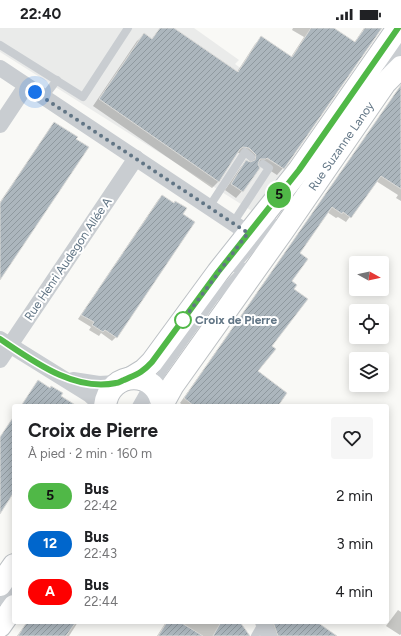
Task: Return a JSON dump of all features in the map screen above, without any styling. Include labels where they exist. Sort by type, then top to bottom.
[{"type":"main road","name":"Rue Suzanne Lanoy","points":[[400,34],[299,170],[241,228],[200,295],[152,362],[144,370],[146,392],[173,384],[282,232],[385,84],[401,67]]},
{"type":"main road","points":[[105,404],[112,388],[146,392]]},
{"type":"main road","points":[[0,585],[12,568]]},
{"type":"main road","points":[[0,626],[12,609]]},
{"type":"street","points":[[0,68],[241,228]]},
{"type":"street","points":[[0,125],[26,86]]},
{"type":"street","name":"Rue Henri Audegon Allée A","points":[[0,360],[5,342],[136,158]]},
{"type":"street","points":[[5,342],[90,395],[101,404]]},
{"type":"street","points":[[60,376],[91,384],[146,392]]},
{"type":"street","points":[[264,624],[269,636]]},
{"type":"lane","points":[[0,45],[83,97],[128,28]]},
{"type":"lane","points":[[293,191],[400,34]]},
{"type":"lane","points":[[146,392],[164,370],[215,298],[254,257],[277,228],[400,34]]},
{"type":"lane","points":[[44,97],[57,80]]},
{"type":"lane","points":[[209,207],[231,181],[238,170],[245,152],[252,157]]},
{"type":"lane","points":[[241,228],[248,192],[255,182],[269,168],[262,164]]},
{"type":"lane","points":[[137,404],[208,298],[252,248],[278,213]]},
{"type":"lane","points":[[0,601],[12,584]]},
{"type":"lane","points":[[0,611],[12,594]]},
{"type":"lane","points":[[255,636],[262,624]]},
{"type":"shaded area","points":[[0,28],[194,28],[239,60],[235,64],[265,86],[230,139],[284,169],[252,211],[0,52]]},
{"type":"building","points":[[160,28],[174,28],[238,72],[261,36],[292,57],[311,28],[334,28],[355,42],[365,28],[382,28],[284,169],[267,158],[260,159],[258,164],[260,168],[243,192],[231,184],[246,160],[250,162],[255,160],[256,155],[249,148],[243,147],[240,149],[219,182],[99,99],[144,33],[152,39]]},
{"type":"building","points":[[401,85],[401,189],[381,176],[351,218],[332,207],[300,253],[308,259],[292,281],[297,285],[294,289],[308,299],[272,346],[276,349],[258,371],[287,393],[279,404],[192,404],[184,398]]},
{"type":"building","points":[[54,122],[78,137],[76,139],[89,147],[0,280],[0,203]]},
{"type":"building","points":[[162,195],[174,203],[175,201],[187,208],[183,214],[195,222],[117,338],[105,330],[103,332],[92,325],[94,322],[81,315]]},
{"type":"building","points":[[38,380],[50,388],[51,386],[63,393],[61,396],[74,404],[22,404]]},
{"type":"building","points":[[12,419],[12,495],[0,514],[0,437]]},
{"type":"building","points":[[26,624],[75,624],[66,636],[18,636]]},
{"type":"building","points":[[166,624],[183,624],[203,636],[158,636]]},
{"type":"building","points":[[220,624],[241,624],[250,636],[213,636]]},
{"type":"building","points":[[274,624],[320,624],[337,636],[278,636]]},
{"type":"bus line","name":"5","points":[[0,339],[60,376],[83,383],[117,383],[127,378],[131,378],[144,370],[152,362],[200,295],[266,209],[299,170],[398,28]]},
{"type":"place","name":"Croix de Pierre","points":[[183,320]]},
{"type":"route","points":[[35,92],[248,233],[200,295],[183,320]]}]
